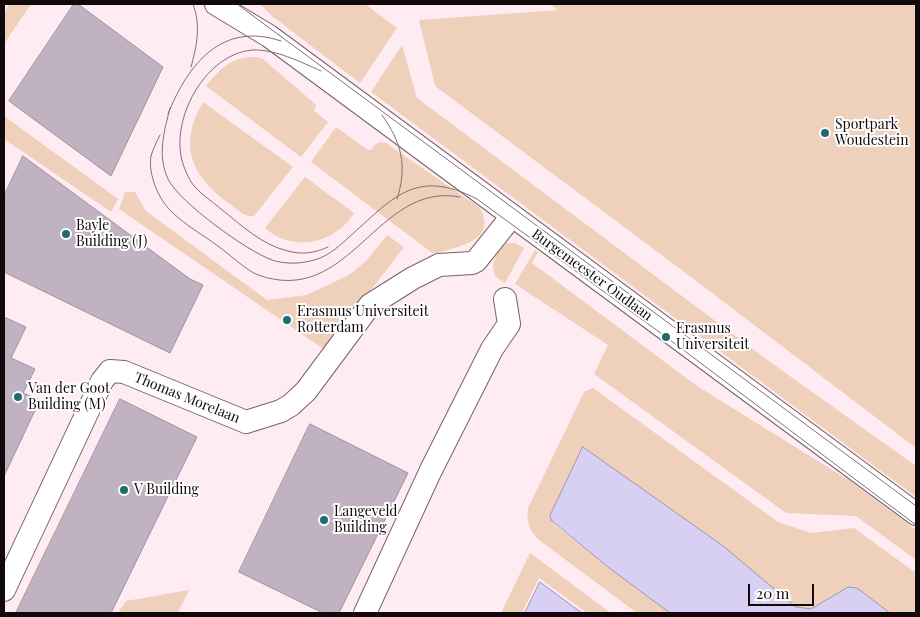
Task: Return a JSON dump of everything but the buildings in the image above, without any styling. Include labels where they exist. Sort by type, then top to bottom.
[{"type":"street","name":"Burgemeester Oudlaan","points":[[216,4],[269,36],[916,514]]},
{"type":"street","name":"Burgemeester Oudlaan","points":[[242,4],[269,36]]},
{"type":"street","name":"Thomas Morelaan","points":[[4,590],[102,381],[110,371],[124,372],[246,422],[281,411],[291,405],[306,391],[370,305],[413,278],[439,265],[472,263],[476,261],[512,216]]},
{"type":"street","points":[[365,613],[431,470],[492,349],[509,324],[504,299]]},
{"type":"shaded area","points":[[9,4],[31,4],[4,44],[4,14]]},
{"type":"shaded area","points":[[260,4],[365,4],[397,28],[360,83],[272,16]]},
{"type":"shaded area","points":[[550,4],[916,4],[916,448],[435,86],[419,20],[558,10]]},
{"type":"shaded area","points":[[402,45],[417,98],[773,364],[916,466],[916,497],[371,92]]},
{"type":"shaded area","points":[[248,57],[263,59],[314,103],[316,106],[314,111],[328,122],[301,157],[206,86],[228,64]]},
{"type":"shaded area","points":[[203,102],[293,167],[254,216],[242,213],[218,194],[198,172],[190,147],[191,133],[195,118]]},
{"type":"shaded area","points":[[4,116],[118,199],[111,212],[4,139]]},
{"type":"shaded area","points":[[336,127],[368,150],[371,150],[377,143],[386,143],[480,208],[484,219],[484,228],[480,235],[464,245],[436,254],[431,252],[311,162]]},
{"type":"shaded area","points":[[305,177],[354,213],[346,224],[325,238],[313,242],[288,241],[276,236],[265,228]]},
{"type":"shaded area","points":[[125,192],[135,192],[146,211],[267,300],[307,295],[349,275],[366,261],[387,235],[404,247],[325,350],[119,209]]},
{"type":"shaded area","points":[[506,243],[515,243],[524,248],[505,283],[497,278],[493,269],[497,254]]},
{"type":"shaded area","points":[[535,250],[538,252],[532,263],[697,386],[850,481],[916,530],[916,560],[856,516],[786,513],[594,374],[608,345],[515,284]]},
{"type":"shaded area","points":[[593,388],[778,522],[811,533],[854,528],[916,573],[916,613],[890,613],[857,588],[848,587],[811,609],[796,607],[723,546],[583,447],[550,516],[555,525],[670,613],[637,613],[539,540],[533,533],[527,518],[528,508],[584,392]]},
{"type":"shaded area","points":[[583,447],[723,546],[796,607],[811,609],[848,587],[857,588],[890,613],[670,613],[608,567],[551,520],[550,516]]},
{"type":"shaded area","points":[[530,553],[611,613],[587,613],[539,578],[522,613],[501,613]]},
{"type":"shaded area","points":[[540,582],[582,613],[525,613]]},
{"type":"shaded area","points":[[189,590],[178,613],[118,613],[126,601]]},
{"type":"tram line","points":[[191,67],[197,36],[197,20],[193,4]]},
{"type":"tram line","points":[[237,4],[916,506]]},
{"type":"tram line","points":[[168,114],[186,79],[210,51],[225,42],[241,37],[260,36],[281,41]]},
{"type":"tram line","points":[[321,71],[288,57],[261,50],[236,54],[221,62],[208,74],[197,89],[188,105],[182,122],[180,140],[182,160],[192,184],[204,196],[252,234],[278,248],[298,253],[308,253],[328,247]]},
{"type":"tram line","points":[[170,108],[162,152],[168,179],[186,201],[200,213],[231,237],[261,255],[286,263],[316,260],[335,249],[392,200],[406,192],[421,187],[437,186],[455,190],[477,199],[666,337],[916,525]]},
{"type":"tram line","points":[[382,115],[394,135],[401,154],[402,175],[397,199]]},
{"type":"tram line","points":[[160,135],[150,163],[155,186],[162,200],[183,221],[258,275],[290,280],[317,274],[341,261],[384,223],[406,207],[431,197],[460,197]]},
{"type":"place","name":"Sportpark Woudestein","points":[[825,133]]},
{"type":"place","name":"Bayle Building (J)","points":[[66,234]]},
{"type":"place","name":"Erasmus Universiteit Rotterdam","points":[[287,320]]},
{"type":"place","name":"Erasmus Universiteit","points":[[666,337]]},
{"type":"place","name":"Van der Goot Building (M)","points":[[18,397]]},
{"type":"place","name":"V Building","points":[[124,490]]},
{"type":"place","name":"Langeveld Building","points":[[324,520]]}]
